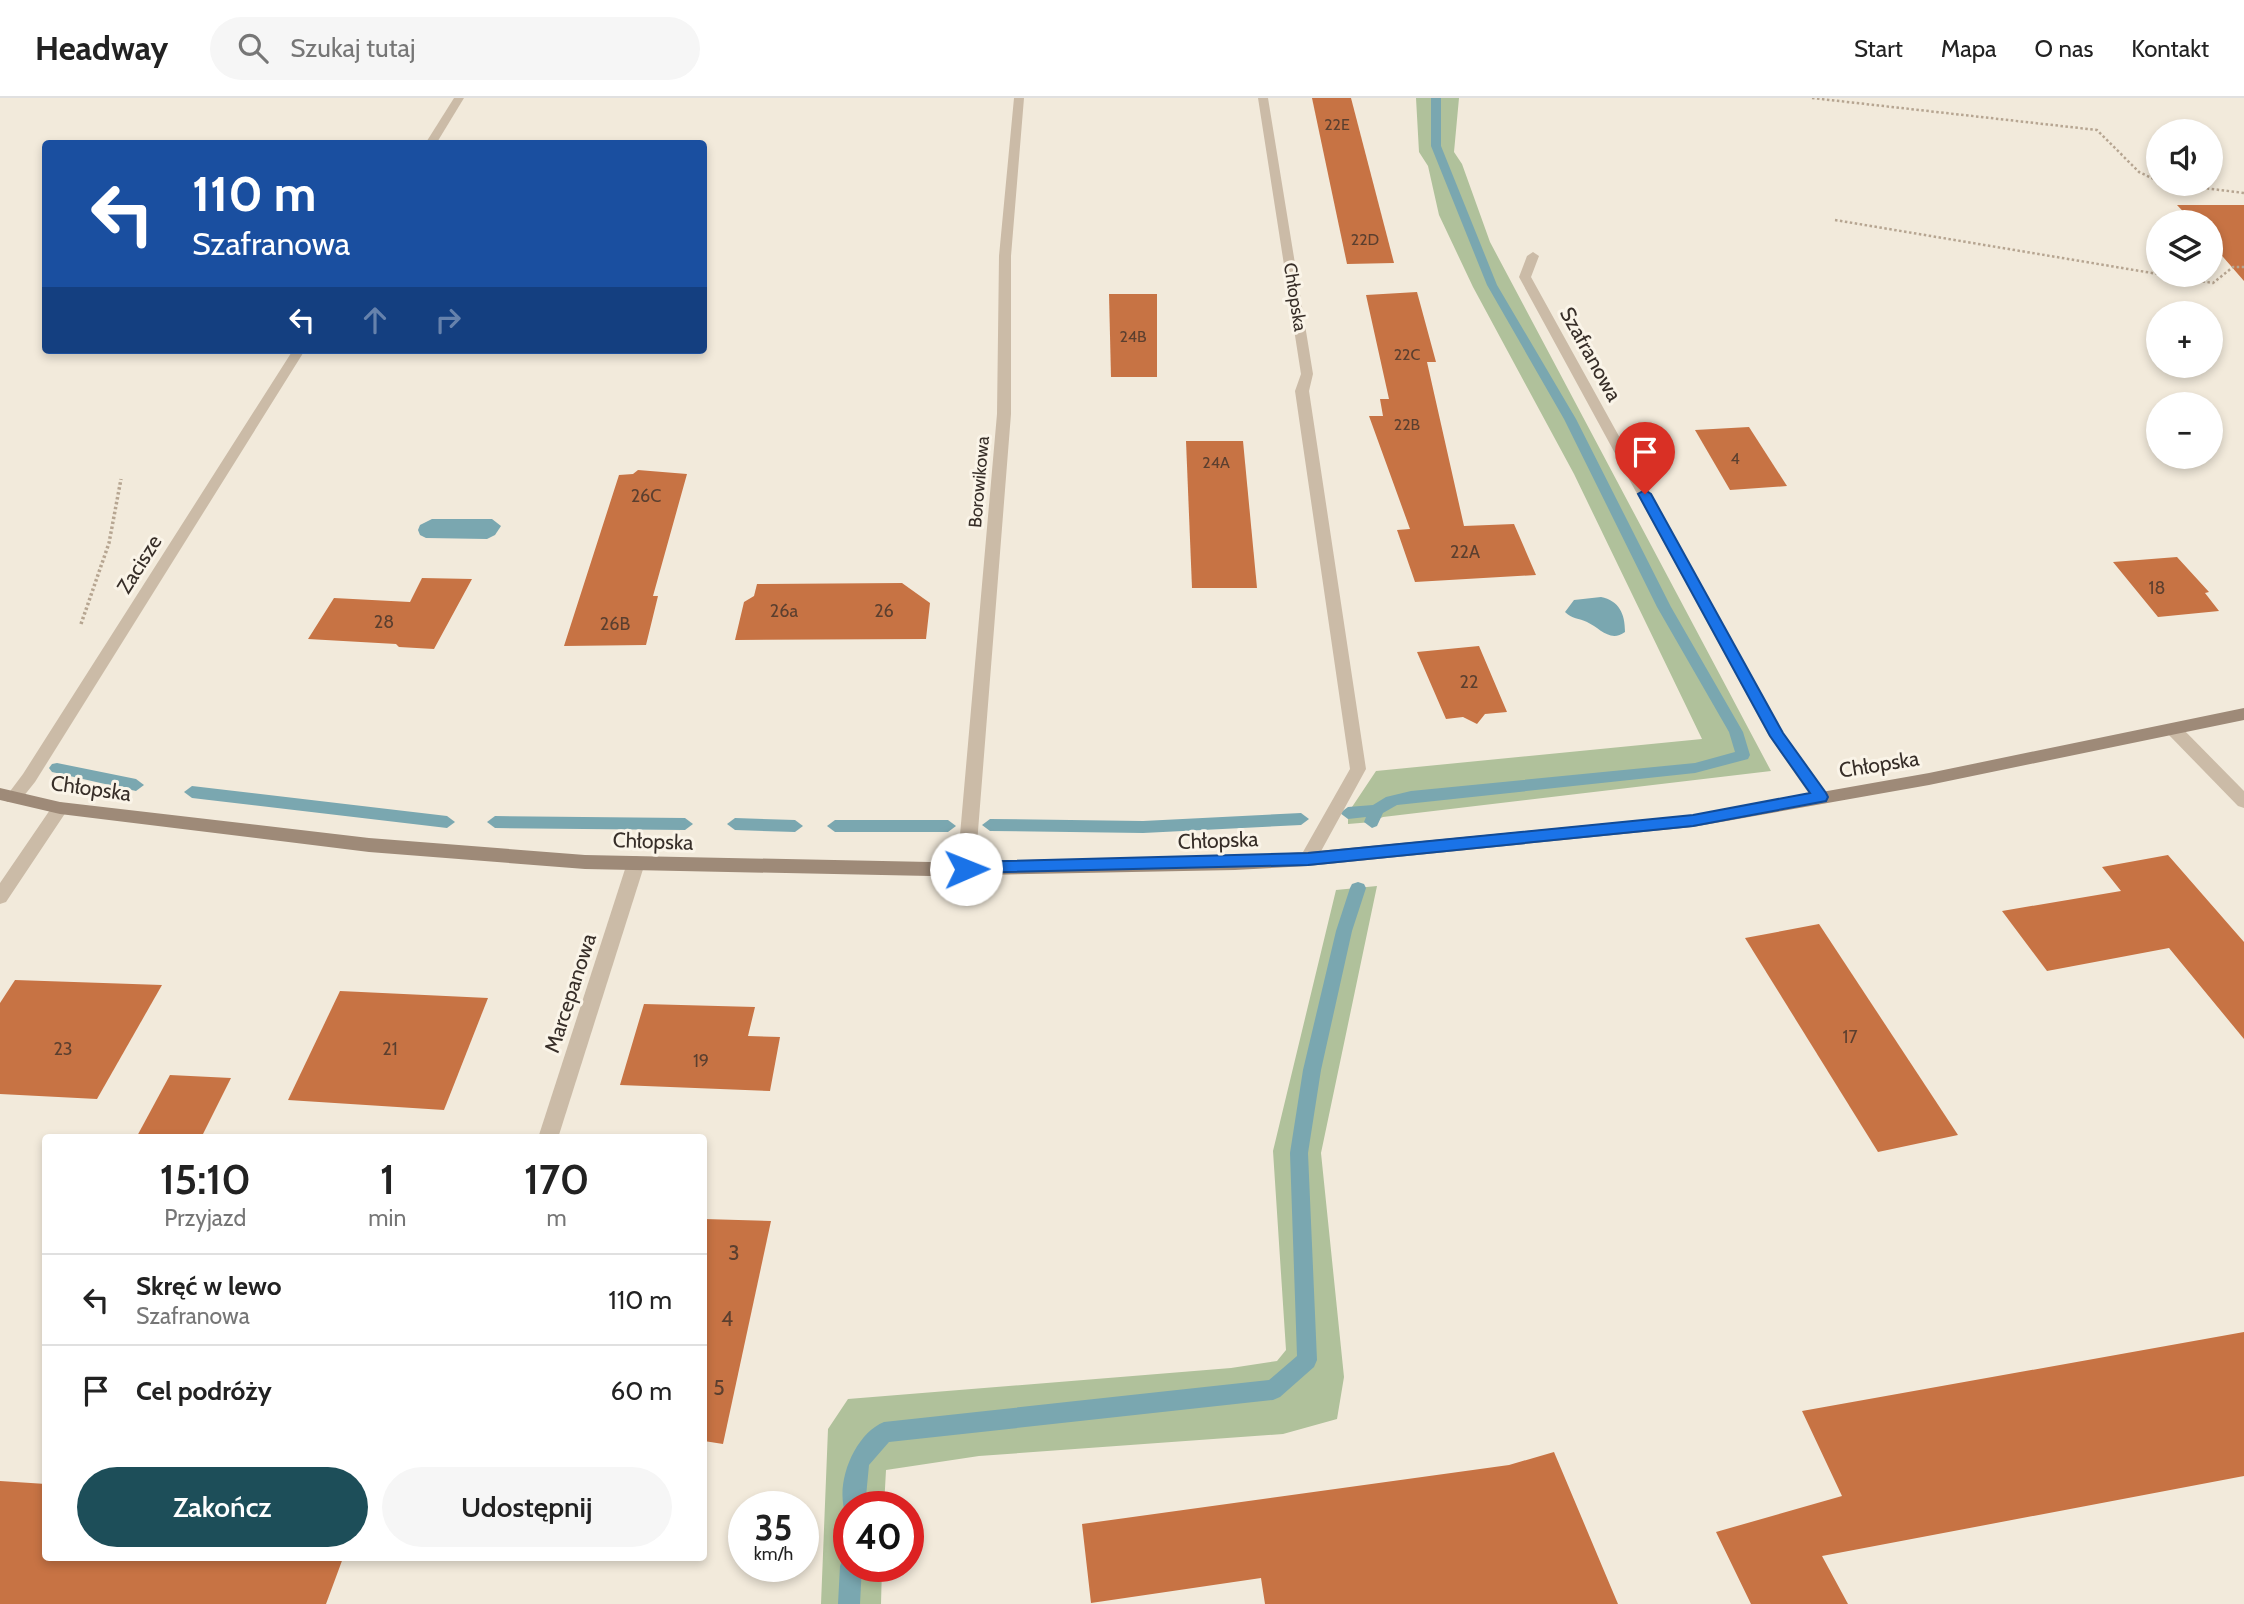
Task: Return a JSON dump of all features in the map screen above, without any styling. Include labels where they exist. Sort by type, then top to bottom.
[{"type":"street","points":[[433,140],[459,98]]},
{"type":"street","name":"Borowikowa","points":[[966,869],[1004,414],[1005,256],[1019,98]]},
{"type":"street","name":"Chłopska","points":[[1263,98],[1307,374],[1302,391],[1357,769],[1308,859]]},
{"type":"street","name":"Szafranowa","points":[[1533,256],[1525,277],[1777,736],[1820,797]]},
{"type":"street","name":"Zacisze","points":[[6,796],[29,778],[296,354]]},
{"type":"street","name":"Chłopska","points":[[6,796],[60,808],[456,853],[635,863],[966,869],[1308,859],[1693,821],[1929,779],[2244,714]]},
{"type":"street","points":[[2173,729],[2244,802]]},
{"type":"street","points":[[0,897],[60,808]]},
{"type":"street","name":"Marcepanowa","points":[[549,1134],[635,863]]},
{"type":"path","points":[[1812,98],[2098,130],[2108,136],[2137,173],[2146,176]]},
{"type":"path","points":[[2223,190],[2244,193]]},
{"type":"path","points":[[1835,220],[2146,272]]},
{"type":"path","points":[[2223,275],[2233,267],[2244,267]]},
{"type":"path","points":[[79,627],[109,543],[121,479]]},
{"type":"green space","points":[[1416,98],[1459,98],[1454,152],[1462,164],[1490,242],[1771,771],[1383,817],[1372,822],[1348,824],[1348,813],[1376,771],[1702,739],[1574,474],[1473,287],[1439,215],[1428,166],[1419,152]]},
{"type":"green space","points":[[1377,886],[1321,1153],[1344,1377],[1337,1419],[1283,1434],[979,1456],[886,1470],[885,1491],[833,1491],[833,1582],[882,1582],[881,1604],[821,1604],[828,1429],[848,1399],[1231,1368],[1277,1361],[1286,1350],[1273,1151],[1336,890]]},
{"type":"water","points":[[432,519],[492,519],[501,526],[495,535],[487,539],[426,538],[420,535],[420,525]]},
{"type":"water","points":[[1601,597],[1612,601],[1620,609],[1625,632],[1620,635],[1605,633],[1565,612],[1574,600]]},
{"type":"building","points":[[1312,98],[1351,98],[1394,263],[1347,264]]},
{"type":"building","points":[[2177,205],[2244,205],[2244,281],[2223,257],[2223,210],[2182,210]]},
{"type":"building","points":[[1417,292],[1436,362],[1427,362],[1464,526],[1514,524],[1536,575],[1415,582],[1397,530],[1410,529],[1369,416],[1383,416],[1380,399],[1389,399],[1366,295]]},
{"type":"building","points":[[1109,294],[1157,294],[1157,377],[1111,377]]},
{"type":"building","points":[[1749,427],[1787,486],[1730,490],[1695,430]]},
{"type":"building","points":[[1186,441],[1243,441],[1257,588],[1192,588]]},
{"type":"building","points":[[638,470],[687,474],[653,596],[658,596],[646,645],[564,646],[619,475],[633,474]]},
{"type":"building","points":[[2177,557],[2209,592],[2205,593],[2219,611],[2158,617],[2113,562]]},
{"type":"building","points":[[422,578],[472,579],[434,649],[308,639],[334,598],[410,602]]},
{"type":"building","points":[[902,583],[930,603],[926,639],[735,640],[744,602],[754,596],[757,584]]},
{"type":"building","points":[[1479,646],[1507,712],[1485,714],[1477,724],[1463,717],[1446,719],[1417,652]]},
{"type":"building","points":[[2168,855],[2244,942],[2244,1039],[2169,948],[2047,971],[2002,911],[2121,891],[2102,867]]},
{"type":"building","points":[[1819,924],[1958,1135],[1878,1152],[1745,938]]},
{"type":"building","points":[[15,980],[162,985],[97,1099],[0,1094],[0,1003]]},
{"type":"building","points":[[340,991],[488,998],[444,1110],[288,1100]]},
{"type":"building","points":[[644,1004],[755,1007],[748,1036],[780,1037],[770,1091],[620,1085]]},
{"type":"building","points":[[170,1075],[231,1078],[203,1134],[138,1134]]},
{"type":"building","points":[[707,1219],[771,1221],[723,1444],[707,1441]]},
{"type":"building","points":[[2244,1332],[2244,1476],[1822,1556],[1848,1604],[1751,1604],[1716,1532],[1842,1496],[1802,1411]]},
{"type":"building","points":[[1554,1452],[1618,1604],[1265,1604],[1261,1578],[1091,1603],[1082,1524],[1509,1465]]},
{"type":"building","points":[[0,1481],[42,1484],[42,1561],[342,1561],[326,1604],[0,1604]]},
{"type":"waterway","points":[[1372,822],[1381,805],[1411,797],[1695,768],[1743,755],[1736,732],[1664,607],[1570,419],[1492,285],[1436,146],[1436,98]]},
{"type":"waterway","points":[[57,768],[136,785]]},
{"type":"waterway","points":[[192,792],[447,822]]},
{"type":"waterway","points":[[1348,813],[1375,810]]},
{"type":"waterway","points":[[990,825],[1143,827],[1301,819]]},
{"type":"waterway","points":[[495,822],[685,824]]},
{"type":"waterway","points":[[735,824],[795,826]]},
{"type":"waterway","points":[[835,826],[948,826]]},
{"type":"waterway","points":[[855,1491],[862,1457],[884,1432],[1273,1390],[1307,1360],[1299,1153],[1312,1070],[1344,931],[1358,888]]},
{"type":"waterway","points":[[849,1604],[850,1582]]},
{"type":"route","points":[[966,869],[1308,859],[1693,821],[1820,797],[1777,736],[1645,494]]}]
